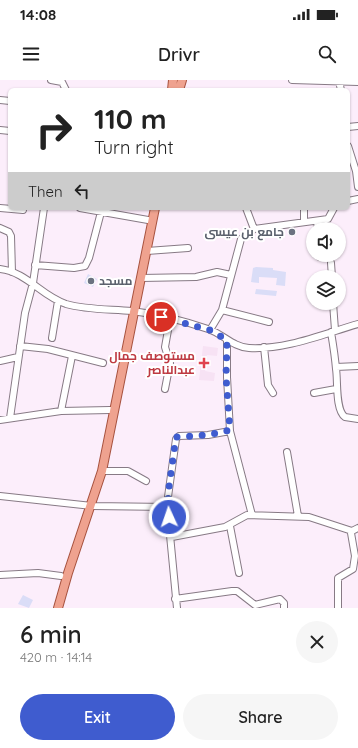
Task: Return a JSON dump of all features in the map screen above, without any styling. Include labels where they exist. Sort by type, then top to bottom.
[{"type":"main road","points":[[54,608],[61,576],[102,471],[133,312],[150,210]]},
{"type":"main road","points":[[58,608],[89,506],[147,251],[155,210]]},
{"type":"street","points":[[51,80],[62,82],[65,88]]},
{"type":"street","points":[[292,80],[358,82]]},
{"type":"street","points":[[339,81],[340,88]]},
{"type":"street","points":[[350,155],[357,171],[358,187]]},
{"type":"street","points":[[10,418],[25,313],[33,283],[44,210]]},
{"type":"street","points":[[35,265],[74,268],[85,266],[89,258],[97,210],[148,220]]},
{"type":"street","points":[[247,210],[254,229]]},
{"type":"street","points":[[304,210],[304,222]]},
{"type":"street","points":[[210,330],[222,310],[241,239],[254,229],[328,219],[333,210]]},
{"type":"street","points":[[0,228],[9,232],[11,236],[12,272]]},
{"type":"street","points":[[147,251],[188,248]]},
{"type":"street","points":[[331,263],[332,270]]},
{"type":"street","points":[[0,269],[12,272],[33,283],[47,295],[58,301],[84,308],[133,312],[170,319],[210,330],[227,340],[245,347],[264,347],[290,344],[358,324]]},
{"type":"street","points":[[141,278],[196,277],[217,272],[231,275]]},
{"type":"street","points":[[52,338],[58,301]]},
{"type":"street","points":[[222,310],[268,322]]},
{"type":"street","points":[[333,310],[336,389],[342,415],[358,419]]},
{"type":"street","points":[[164,389],[170,363],[165,342],[170,319]]},
{"type":"street","points":[[227,340],[226,377],[230,430],[252,515]]},
{"type":"street","points":[[20,346],[48,349],[103,363]]},
{"type":"street","points":[[264,347],[268,386],[273,393]]},
{"type":"street","points":[[61,411],[72,356]]},
{"type":"street","points":[[0,359],[18,357]]},
{"type":"street","points":[[336,367],[358,366]]},
{"type":"street","points":[[314,393],[336,389]]},
{"type":"street","points":[[0,420],[61,411],[110,410]]},
{"type":"street","points":[[176,608],[172,537],[168,506],[176,437],[208,435],[230,430]]},
{"type":"street","points":[[287,452],[298,516]]},
{"type":"street","points":[[102,471],[128,471],[146,482]]},
{"type":"street","points":[[0,496],[89,506],[168,506]]},
{"type":"street","points":[[172,537],[230,526],[244,516],[252,515],[309,517],[355,530],[351,536],[355,556],[354,565],[353,569],[338,578],[338,608]]},
{"type":"street","points":[[230,526],[239,573]]},
{"type":"street","points":[[0,575],[38,573],[61,576]]},
{"type":"street","points":[[175,599],[232,590],[237,591],[255,605],[280,599],[284,602],[284,608]]},
{"type":"shaded area","name":"مستوصف جمال عبدالناصر","points":[[203,346],[218,348],[217,356],[207,355],[206,360],[208,360],[205,371],[215,373],[214,381],[199,380]]},
{"type":"building","points":[[253,268],[273,268],[273,270],[286,272],[285,286],[276,285],[277,278],[259,277],[259,283],[251,282]]},
{"type":"building","points":[[88,274],[97,279],[93,287],[84,283]]},
{"type":"building","points":[[256,289],[277,291],[276,296],[255,294]]},
{"type":"building","points":[[23,595],[33,600],[29,608],[18,604]]},
{"type":"place","name":"جامع بن عيسى","points":[[292,232]]},
{"type":"place","name":"مسجد","points":[[91,281]]},
{"type":"place","name":"مستوصف جمال عبدالناصر","points":[[204,363]]},
{"type":"route","points":[[161,317],[210,330],[227,340],[226,377],[230,430],[208,435],[176,437],[167,504],[169,517]]}]
